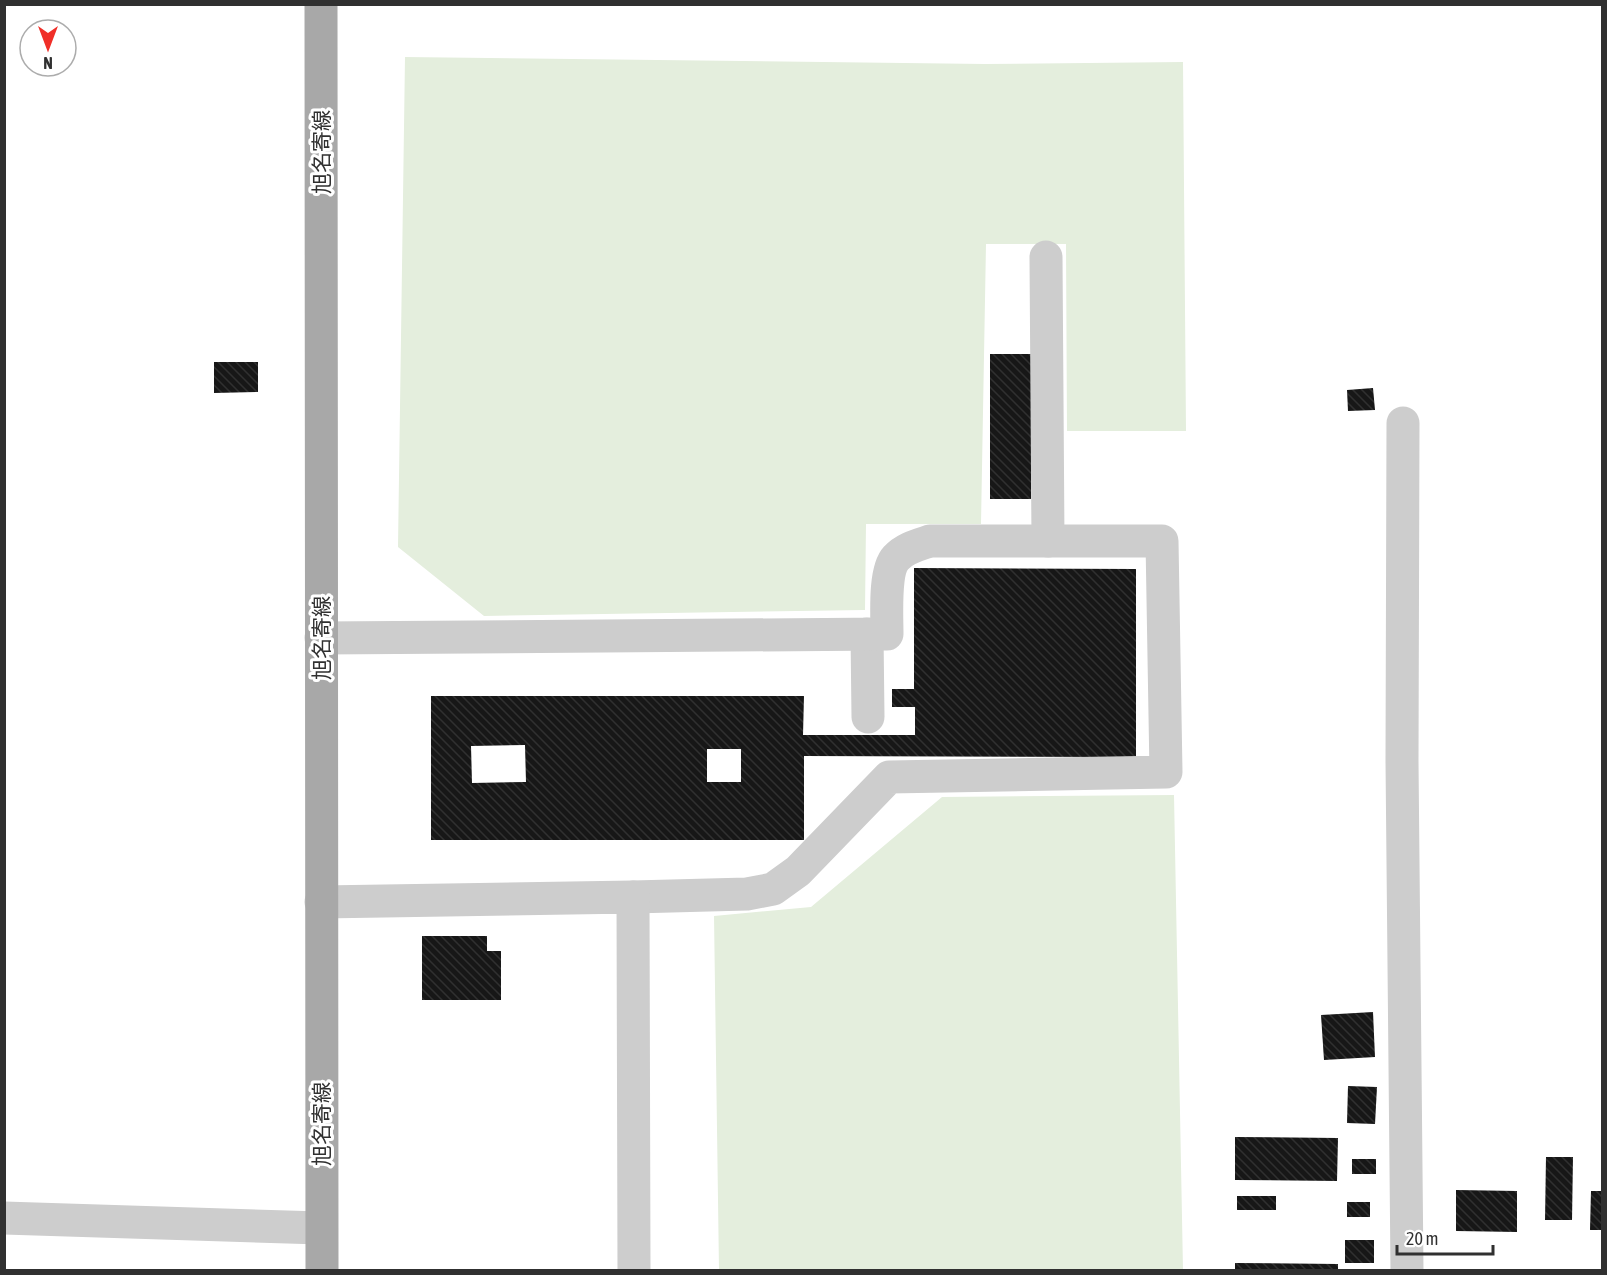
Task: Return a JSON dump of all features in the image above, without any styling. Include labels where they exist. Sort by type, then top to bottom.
[{"type":"main road","name":"旭名寄線","points":[[321,4],[322,1270]]},
{"type":"street","points":[[1046,257],[1048,540]]},
{"type":"street","points":[[1403,423],[1402,761],[1407,1270]]},
{"type":"street","points":[[321,638],[886,634],[888,581],[894,560],[906,549],[930,540],[1162,541],[1166,772],[889,777],[798,872],[772,889],[747,894],[321,902]]},
{"type":"street","points":[[867,634],[867,717]]},
{"type":"street","points":[[633,897],[634,1270]]},
{"type":"street","points":[[4,1218],[321,1228]]},
{"type":"green space","points":[[405,57],[985,64],[1183,62],[1186,431],[1067,431],[1066,244],[986,244],[981,524],[866,524],[865,610],[484,616],[398,547]]},
{"type":"green space","points":[[1174,795],[1183,1270],[719,1270],[714,916],[811,907],[942,797]]},
{"type":"building","points":[[990,354],[1031,354],[1031,499],[990,499]]},
{"type":"building","points":[[214,362],[258,362],[258,392],[214,393]]},
{"type":"building","points":[[1373,388],[1375,410],[1348,411],[1347,390]]},
{"type":"building","points":[[914,568],[1136,569],[1136,757],[804,756],[804,840],[431,840],[431,696],[804,696],[803,735],[915,735],[915,707],[892,707],[892,689],[914,689]],"holes":[[[525,745],[526,782],[472,783],[471,746]],[[707,749],[741,749],[741,782],[707,782]]]},
{"type":"building","points":[[422,936],[487,936],[487,951],[501,951],[501,1000],[422,1000]]},
{"type":"building","points":[[1373,1012],[1375,1057],[1324,1060],[1321,1015]]},
{"type":"building","points":[[1348,1086],[1377,1087],[1375,1124],[1347,1123]]},
{"type":"building","points":[[1235,1137],[1338,1138],[1337,1181],[1235,1180]]},
{"type":"building","points":[[1546,1157],[1573,1157],[1572,1220],[1545,1220]]},
{"type":"building","points":[[1352,1159],[1376,1159],[1376,1174],[1352,1174]]},
{"type":"building","points":[[1456,1190],[1517,1191],[1517,1232],[1456,1231]]},
{"type":"building","points":[[1591,1191],[1602,1191],[1602,1230],[1590,1230]]},
{"type":"building","points":[[1237,1196],[1276,1196],[1276,1210],[1237,1210]]},
{"type":"building","points":[[1347,1202],[1370,1202],[1370,1217],[1347,1217]]},
{"type":"building","points":[[1345,1240],[1374,1240],[1374,1263],[1345,1263]]},
{"type":"building","points":[[1235,1263],[1338,1264],[1338,1270],[1235,1270]]}]
